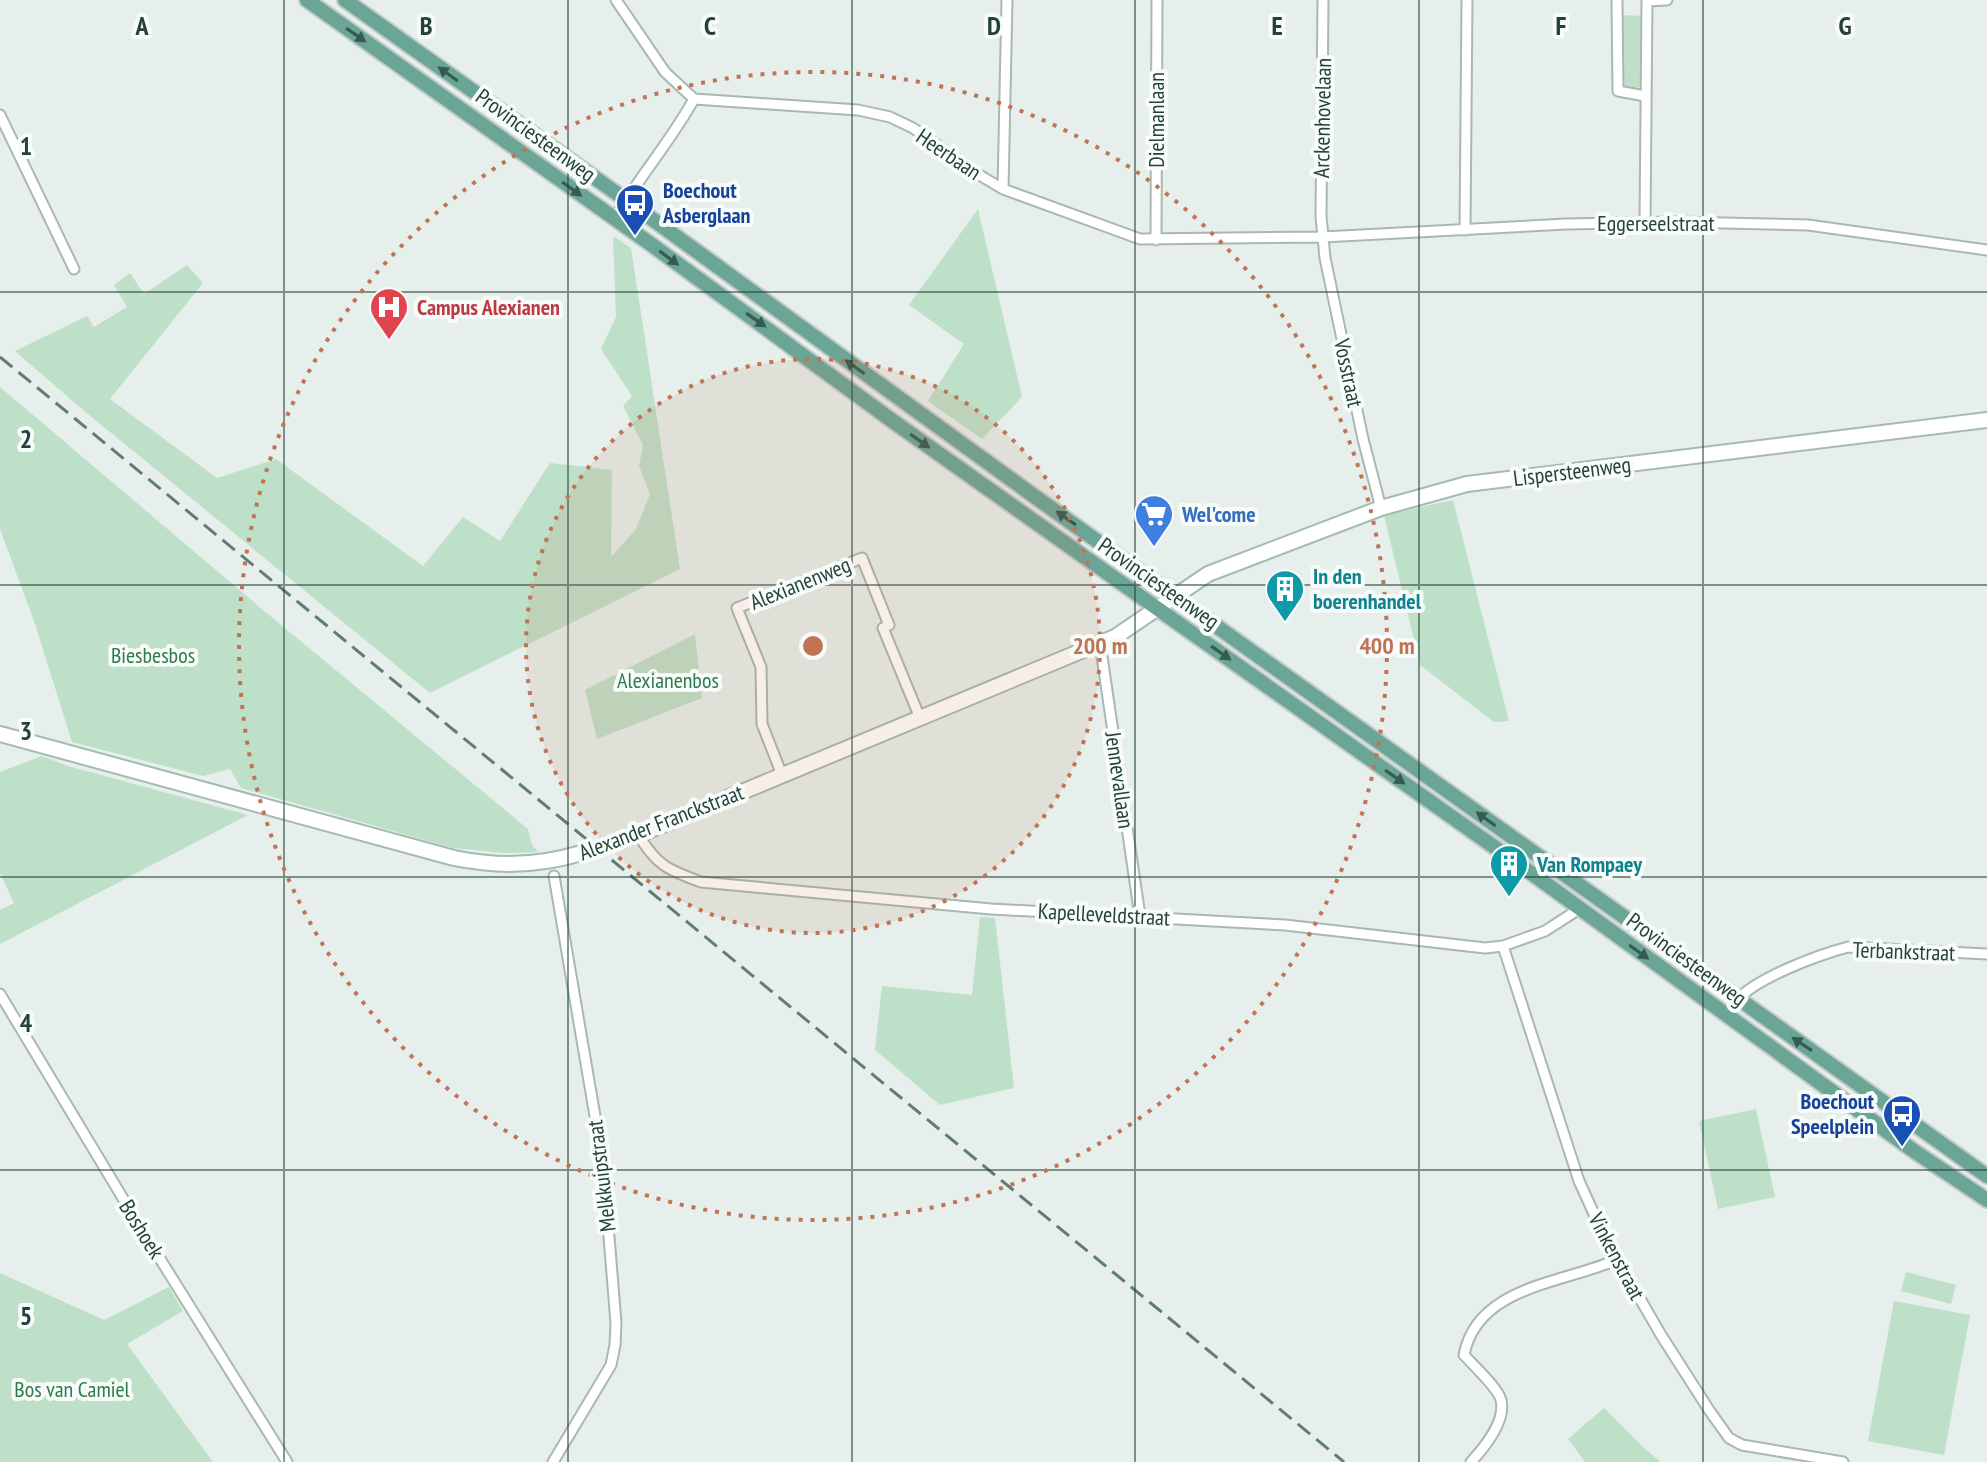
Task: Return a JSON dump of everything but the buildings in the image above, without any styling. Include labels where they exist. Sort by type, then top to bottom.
[{"type":"main road","name":"Provinciesteenweg","points":[[307,0],[1576,906],[1883,1129],[1987,1200]]},
{"type":"main road","name":"Provinciesteenweg","points":[[345,0],[1987,1176]]},
{"type":"main road","points":[[1595,921],[1591,913],[1593,907],[1599,905],[1609,912],[1618,913]]},
{"type":"main road","points":[[1883,1129],[1901,1135],[1907,1132],[1911,1127],[1905,1115]]},
{"type":"street","points":[[614,220],[694,99],[665,72],[616,0]]},
{"type":"street","points":[[1003,189],[1007,0]]},
{"type":"street","name":"Dielmanlaan","points":[[1156,240],[1157,0]]},
{"type":"street","name":"Arckenhovelaan","points":[[1323,0],[1323,237]]},
{"type":"street","points":[[1465,230],[1467,0]]},
{"type":"street","points":[[1617,0],[1618,91],[1645,96]]},
{"type":"street","points":[[1645,223],[1647,1],[1667,0]]},
{"type":"street","name":"Heerbaan","points":[[694,99],[858,110],[890,117],[913,128],[1003,189],[1140,239],[1323,237]]},
{"type":"street","points":[[1,119],[74,269]]},
{"type":"street","name":"Eggerseelstraat","points":[[1323,237],[1566,224],[1808,225],[1987,250]]},
{"type":"street","name":"Vosstraat","points":[[1323,237],[1348,370],[1381,508]]},
{"type":"street","name":"Lispersteenweg","points":[[1158,608],[1208,574],[1381,508],[1467,484],[1987,420]]},
{"type":"street","name":"Alexianenweg","points":[[782,775],[762,724],[761,667],[737,608],[862,558],[889,625],[883,628],[920,718]]},
{"type":"street","name":"Alexander Franckstraat","points":[[0,734],[418,849],[485,864],[552,862],[638,834],[1100,643],[1158,608]]},
{"type":"street","name":"Jennevallaan","points":[[1100,643],[1140,916]]},
{"type":"street","name":"Kapelleveldstraat","points":[[638,834],[655,860],[669,870],[701,882],[991,909],[1285,925],[1485,948],[1503,946],[1545,931],[1573,913],[1576,906]]},
{"type":"street","name":"Melkkuipstraat","points":[[553,1462],[611,1365],[616,1323],[603,1163],[554,876]]},
{"type":"street","name":"Vinkenstraat","points":[[1503,946],[1579,1181],[1616,1260],[1661,1335],[1729,1438],[1742,1445],[1843,1462]]},
{"type":"street","name":"Terbankstraat","points":[[1738,999],[1750,987],[1830,951],[1848,947],[1987,954]]},
{"type":"street","name":"Boshoek","points":[[0,994],[287,1462]]},
{"type":"street","points":[[1471,1462],[1488,1441],[1501,1406],[1497,1394],[1464,1355],[1474,1329],[1489,1312],[1522,1290],[1616,1260]]},
{"type":"green space","points":[[1623,15],[1641,16],[1640,86],[1636,89],[1623,84]]},
{"type":"green space","points":[[978,209],[1022,397],[982,439],[928,401],[964,344],[909,305]]},
{"type":"green space","points":[[613,236],[631,248],[680,569],[430,693],[15,351],[87,316],[94,327],[127,307],[114,285],[130,273],[144,294],[187,265],[203,283],[110,399],[217,478],[276,459],[423,566],[463,517],[500,541],[550,463],[612,470],[611,557],[636,529],[650,494],[639,466],[643,445],[623,406],[632,396],[601,349],[616,317]]},
{"type":"green space","name":"Biesbesbos","points":[[0,387],[528,829],[532,845],[538,852],[504,853],[453,848],[241,788],[230,769],[203,776],[72,742],[35,624],[0,529]]},
{"type":"green space","points":[[1453,500],[1509,721],[1494,722],[1420,665],[1384,515]]},
{"type":"green space","name":"Alexianenbos","points":[[695,634],[702,698],[597,739],[585,690]]},
{"type":"green space","points":[[42,756],[68,766],[248,815],[0,944],[0,910],[14,903],[0,873],[0,772]]},
{"type":"green space","points":[[980,917],[995,918],[1014,1088],[940,1105],[875,1050],[882,986],[972,995]]},
{"type":"green space","points":[[1756,1109],[1775,1197],[1718,1209],[1699,1121]]},
{"type":"green space","points":[[1906,1272],[1956,1285],[1951,1304],[1901,1291]]},
{"type":"green space","name":"Bos van Camiel","points":[[0,1273],[104,1320],[169,1287],[183,1311],[127,1344],[213,1462],[0,1462]]},
{"type":"green space","points":[[1894,1301],[1970,1315],[1944,1455],[1868,1441]]},
{"type":"green space","points":[[1604,1408],[1661,1462],[1585,1462],[1568,1439]]},
{"type":"railway","points":[[0,357],[1344,1462]]},
{"type":"place","name":"Boechout Asberglaan","points":[[635,237]]},
{"type":"place","name":"Campus Alexianen","points":[[389,341]]},
{"type":"place","name":"Wel'come","points":[[1154,548]]},
{"type":"place","name":"In den boerenhandel","points":[[1285,623]]},
{"type":"place","name":"Van Rompaey","points":[[1509,898]]},
{"type":"place","name":"Boechout Speelplein","points":[[1902,1148]]}]
